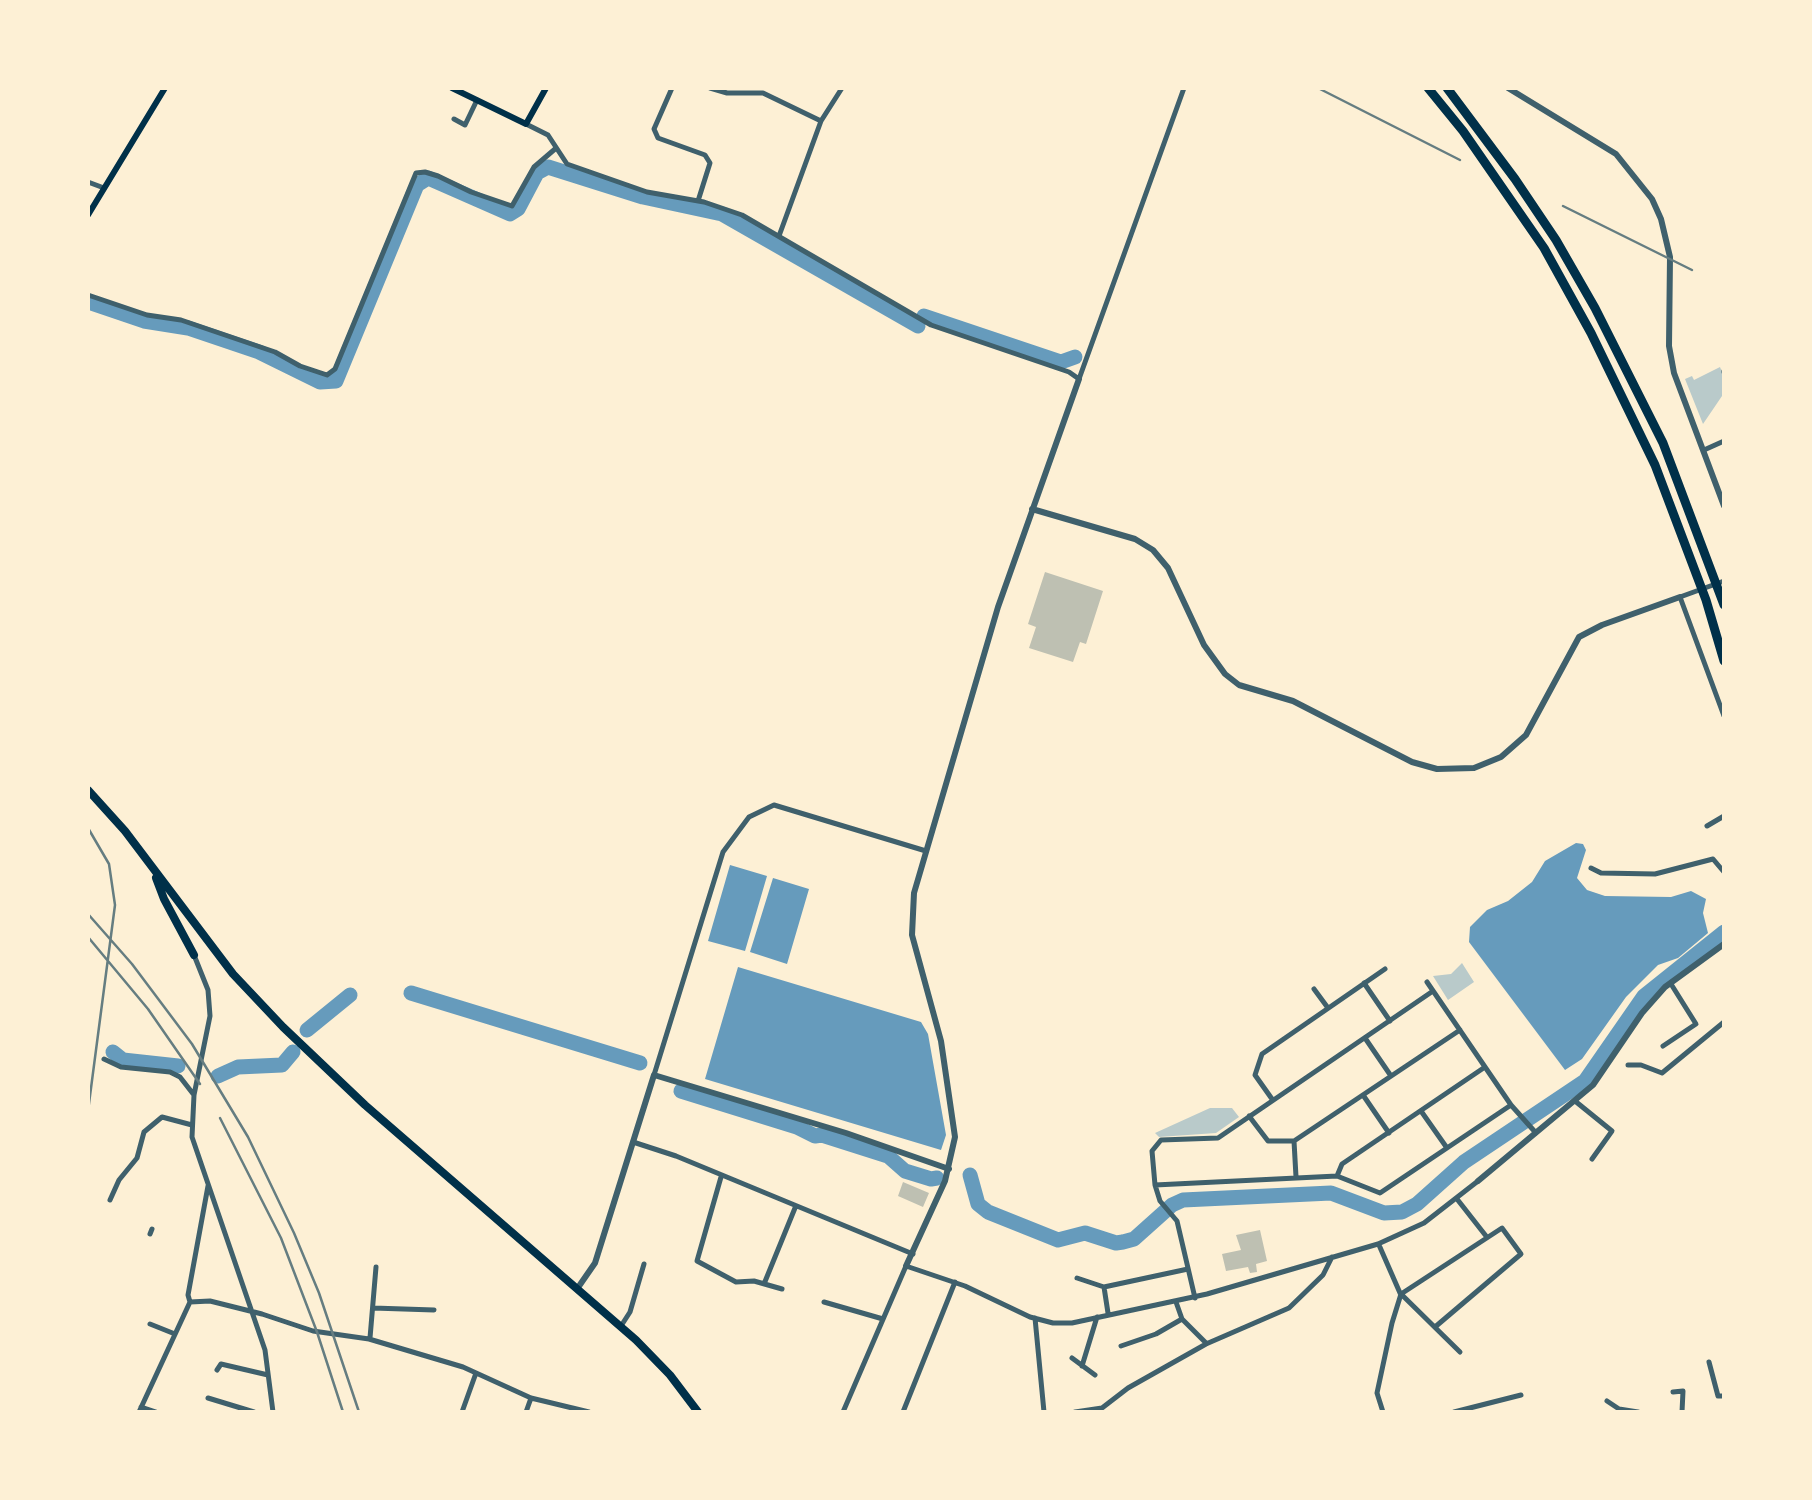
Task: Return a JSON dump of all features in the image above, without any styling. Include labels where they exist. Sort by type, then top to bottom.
[{"type":"highway","points":[[1428,88],[1463,131],[1544,248],[1592,332],[1654,465],[1706,600],[1724,661]]},
{"type":"highway","points":[[1447,88],[1515,179],[1595,308],[1662,443],[1724,605]]},
{"type":"highway","points":[[88,790],[208,942],[273,1017],[365,1105],[620,1326],[670,1375],[698,1412]]},
{"type":"highway","points":[[154,872],[194,955]]},
{"type":"highway","points":[[187,914],[194,955]]},
{"type":"highway","points":[[194,955],[198,942],[208,942]]},
{"type":"main road","points":[[88,215],[165,88]]},
{"type":"main road","points":[[452,88],[526,124],[546,88]]},
{"type":"street","points":[[672,88],[654,129],[658,138],[706,155],[710,163],[698,201]]},
{"type":"street","points":[[710,88],[726,94],[763,93],[821,121]]},
{"type":"street","points":[[778,238],[821,121],[842,88]]},
{"type":"street","points":[[843,1412],[949,1169],[956,1137],[941,1040],[916,959],[911,926],[914,893],[984,652],[1032,508],[1184,88]]},
{"type":"street","points":[[1508,88],[1616,154],[1646,189],[1661,220],[1670,256],[1670,346],[1674,373],[1724,506]]},
{"type":"street","points":[[454,119],[465,124],[477,100]]},
{"type":"street","points":[[526,124],[548,134],[567,164],[647,192],[698,201],[742,215],[931,325],[1069,372],[1079,379]]},
{"type":"street","points":[[88,295],[146,315],[181,320],[275,352],[327,375],[335,368],[416,174],[438,176],[512,206],[534,167],[555,148]]},
{"type":"street","points":[[88,182],[104,188]]},
{"type":"street","points":[[1704,450],[1724,441]]},
{"type":"street","points":[[1032,508],[1135,539],[1153,550],[1168,568],[1204,645],[1224,674],[1239,685],[1293,700],[1412,762],[1437,769],[1474,768],[1502,757],[1526,735],[1579,637],[1602,624],[1724,581]]},
{"type":"street","points":[[1684,596],[1724,716]]},
{"type":"street","points":[[577,1289],[596,1262],[723,852],[749,816],[774,805],[926,852]]},
{"type":"street","points":[[1707,826],[1724,816]]},
{"type":"street","points":[[1591,868],[1601,873],[1655,874],[1712,859],[1724,872]]},
{"type":"street","points":[[906,1266],[955,1282],[1035,1318],[1065,1324],[1194,1298],[1378,1244],[1415,1228],[1457,1199],[1576,1101],[1600,1076],[1642,1013],[1670,983],[1724,944]]},
{"type":"street","points":[[194,955],[208,990],[210,1016],[194,1095],[192,1137],[265,1350],[273,1412]]},
{"type":"street","points":[[1273,1100],[1255,1075],[1262,1054],[1386,969]]},
{"type":"street","points":[[1427,982],[1536,1134]]},
{"type":"street","points":[[1364,983],[1390,1020]]},
{"type":"street","points":[[1663,1046],[1676,1042],[1696,1024],[1670,983]]},
{"type":"street","points":[[1314,989],[1328,1008]]},
{"type":"street","points":[[1194,1298],[1175,1219],[1160,1201],[1152,1151],[1161,1140],[1218,1138],[1433,991]]},
{"type":"street","points":[[1628,1065],[1641,1064],[1662,1073],[1724,1022]]},
{"type":"street","points":[[1249,1116],[1268,1141],[1294,1141],[1460,1030]]},
{"type":"street","points":[[1365,1038],[1391,1076]]},
{"type":"street","points":[[104,1059],[121,1067],[170,1072],[180,1077],[194,1095]]},
{"type":"street","points":[[1338,1176],[1342,1164],[1485,1066]]},
{"type":"street","points":[[654,1076],[846,1132],[949,1169]]},
{"type":"street","points":[[1363,1095],[1389,1132]]},
{"type":"street","points":[[1576,1101],[1612,1132],[1592,1159]]},
{"type":"street","points":[[1156,1184],[1338,1176],[1380,1194],[1512,1105]]},
{"type":"street","points":[[1421,1111],[1447,1148]]},
{"type":"street","points":[[110,1200],[119,1180],[137,1158],[144,1132],[162,1117],[192,1125]]},
{"type":"street","points":[[1294,1141],[1296,1178]]},
{"type":"street","points":[[633,1142],[913,1254]]},
{"type":"street","points":[[694,1269],[721,1177]]},
{"type":"street","points":[[156,1412],[140,1410],[190,1302],[188,1295],[208,1183]]},
{"type":"street","points":[[1457,1199],[1486,1236]]},
{"type":"street","points":[[764,1284],[796,1207]]},
{"type":"street","points":[[1383,1412],[1378,1393],[1402,1294],[1502,1228],[1521,1254],[1435,1327]]},
{"type":"street","points":[[1378,1244],[1402,1294],[1460,1352]]},
{"type":"street","points":[[1075,1412],[1104,1410],[1128,1388],[1206,1344],[1289,1308],[1324,1274],[1332,1257]]},
{"type":"street","points":[[697,1260],[736,1282],[782,1289]]},
{"type":"street","points":[[620,1326],[630,1312],[644,1264]]},
{"type":"street","points":[[370,1339],[376,1266]]},
{"type":"street","points":[[1077,1278],[1104,1286],[1188,1268]]},
{"type":"street","points":[[903,1412],[955,1282]]},
{"type":"street","points":[[1104,1286],[1108,1314]]},
{"type":"street","points":[[190,1302],[210,1301],[252,1310],[313,1332],[370,1339],[476,1373],[530,1398],[589,1412]]},
{"type":"street","points":[[824,1302],[883,1319]]},
{"type":"street","points":[[1176,1302],[1182,1319],[1206,1344]]},
{"type":"street","points":[[374,1308],[434,1310]]},
{"type":"street","points":[[1082,1366],[1097,1317]]},
{"type":"street","points":[[1035,1318],[1044,1412]]},
{"type":"street","points":[[1121,1346],[1156,1334],[1182,1319]]},
{"type":"street","points":[[150,1324],[176,1334]]},
{"type":"street","points":[[1072,1358],[1094,1376]]},
{"type":"street","points":[[1709,1362],[1718,1396],[1724,1396]]},
{"type":"street","points":[[217,1370],[221,1364],[268,1375]]},
{"type":"street","points":[[462,1412],[476,1373]]},
{"type":"street","points":[[1674,1392],[1683,1391],[1682,1412]]},
{"type":"street","points":[[1454,1412],[1486,1408],[1521,1395]]},
{"type":"street","points":[[208,1398],[231,1410],[254,1412]]},
{"type":"street","points":[[526,1412],[530,1398]]},
{"type":"street","points":[[1607,1401],[1619,1411],[1638,1412]]},
{"type":"shaded area","points":[[1720,367],[1724,377],[1722,396],[1703,424],[1685,379],[1692,376],[1694,380]]},
{"type":"shaded area","points":[[1462,963],[1474,982],[1448,1000],[1433,976],[1451,974]]},
{"type":"shaded area","points":[[1210,1108],[1232,1108],[1239,1117],[1216,1133],[1159,1137],[1155,1133]]},
{"type":"water","points":[[1576,843],[1583,844],[1586,850],[1577,878],[1587,890],[1605,896],[1671,897],[1691,891],[1706,899],[1703,913],[1708,933],[1678,958],[1658,965],[1626,997],[1582,1059],[1565,1070],[1469,942],[1470,927],[1487,910],[1508,901],[1532,882],[1545,861]]},
{"type":"water","points":[[730,865],[767,876],[745,951],[708,941]]},
{"type":"water","points":[[773,878],[809,889],[787,964],[750,952]]},
{"type":"water","points":[[738,967],[921,1022],[928,1034],[946,1135],[941,1150],[705,1079]]},
{"type":"building","points":[[1045,572],[1103,591],[1086,644],[1080,642],[1073,662],[1029,648],[1036,627],[1028,624]]},
{"type":"building","points":[[903,1182],[929,1193],[923,1207],[898,1196]]},
{"type":"building","points":[[1260,1230],[1267,1261],[1256,1264],[1257,1272],[1250,1273],[1248,1267],[1226,1271],[1222,1254],[1241,1250],[1236,1235]]},
{"type":"waterway","points":[[88,302],[144,321],[188,328],[259,352],[320,382],[336,381],[417,185],[428,178],[510,214],[518,209],[537,173],[548,167],[643,197],[722,214],[918,326]]},
{"type":"waterway","points":[[924,316],[1061,362],[1075,357]]},
{"type":"waterway","points":[[970,1175],[978,1204],[988,1212],[1058,1240],[1085,1233],[1116,1243],[1134,1239],[1183,1200],[1331,1193],[1384,1213],[1402,1212],[1417,1204],[1464,1162],[1585,1081],[1644,996],[1724,932]]},
{"type":"waterway","points":[[411,993],[640,1063]]},
{"type":"waterway","points":[[307,1030],[350,995]]},
{"type":"waterway","points":[[113,1052],[123,1060],[178,1066]]},
{"type":"waterway","points":[[218,1076],[238,1067],[282,1065],[293,1052]]},
{"type":"waterway","points":[[681,1091],[888,1156],[905,1171],[937,1178]]},
{"type":"railway","points":[[1318,88],[1460,160]]},
{"type":"railway","points":[[1563,206],[1692,270]]},
{"type":"railway","points":[[88,828],[109,864],[115,905],[88,1111]]},
{"type":"railway","points":[[88,914],[132,964],[192,1044],[248,1137],[319,1293],[359,1412]]},
{"type":"railway","points":[[88,937],[148,1009],[200,1084]]},
{"type":"railway","points":[[220,1118],[281,1238],[343,1412]]}]
